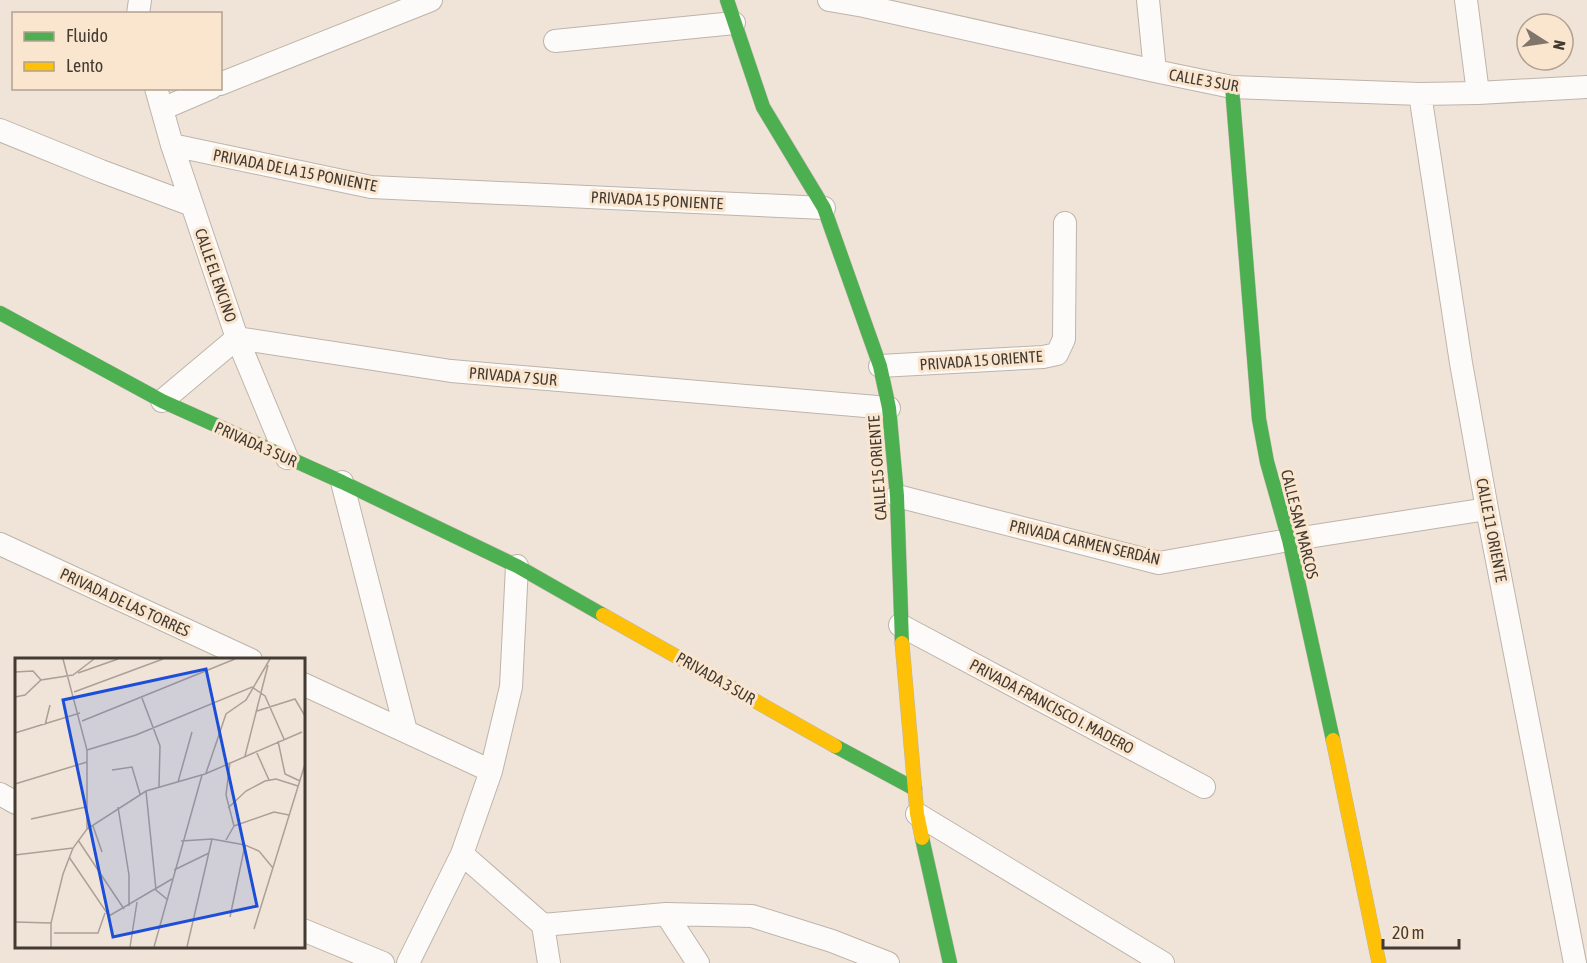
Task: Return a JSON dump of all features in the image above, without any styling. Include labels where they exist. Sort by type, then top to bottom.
[{"type":"street","points":[[222,83],[431,0]]},
{"type":"street","name":"CALLE 15 ORIENTE","points":[[727,0],[763,106],[824,208],[880,366],[889,408],[897,496],[900,626],[917,814],[950,963]]},
{"type":"street","name":"CALLE 3 SUR","points":[[829,0],[864,3],[1232,87],[1420,94],[1587,87]]},
{"type":"street","points":[[1148,0],[1155,71]]},
{"type":"street","points":[[1466,0],[1478,93]]},
{"type":"street","points":[[555,41],[734,23]]},
{"type":"street","name":"CALLE SAN MARCOS","points":[[1232,87],[1259,419],[1267,462],[1317,664],[1379,963]]},
{"type":"street","points":[[159,98],[201,90]]},
{"type":"street","name":"CALLE 11 ORIENTE","points":[[1420,94],[1461,363],[1487,509],[1575,963]]},
{"type":"street","name":"CALLE EL ENCINO","points":[[159,98],[172,145],[237,338],[287,458]]},
{"type":"street","points":[[0,130],[192,205]]},
{"type":"street","name":"PRIVADA DE LA 15 PONIENTE","points":[[172,145],[370,187],[490,193]]},
{"type":"street","name":"PRIVADA 15 PONIENTE","points":[[490,193],[824,208]]},
{"type":"street","name":"PRIVADA 15 ORIENTE","points":[[880,366],[1043,357],[1057,354],[1064,339],[1065,223]]},
{"type":"street","name":"PRIVADA 3 SUR","points":[[0,313],[162,401],[342,482],[517,566],[915,789]]},
{"type":"street","points":[[162,401],[237,338]]},
{"type":"street","name":"PRIVADA 7 SUR","points":[[237,338],[451,371],[889,408]]},
{"type":"street","points":[[342,482],[406,731]]},
{"type":"street","name":"PRIVADA CARMEN SERDÁN","points":[[897,496],[1159,563],[1487,509]]},
{"type":"street","name":"PRIVADA DE LAS TORRES","points":[[0,544],[247,658]]},
{"type":"street","points":[[408,963],[462,854],[491,771],[511,687],[517,566]]},
{"type":"street","name":"PRIVADA FRANCISCO I. MADERO","points":[[900,626],[1204,787]]},
{"type":"street","points":[[304,684],[491,771]]},
{"type":"street","points":[[0,794],[15,802]]},
{"type":"street","points":[[917,814],[1163,963]]},
{"type":"street","points":[[462,854],[543,925],[549,963]]},
{"type":"street","points":[[543,925],[666,914],[752,916],[832,941],[888,963]]},
{"type":"street","points":[[666,914],[698,963]]},
{"type":"street","points":[[304,930],[383,963]]},
{"type":"traffic: fast","points":[[727,0],[763,107],[824,208],[880,366],[889,408],[897,496],[902,643]]},
{"type":"traffic: fast","points":[[1232,87],[1259,419],[1267,462],[1289,540],[1333,740]]},
{"type":"traffic: fast","points":[[0,313],[162,401],[342,482],[517,566],[603,615]]},
{"type":"traffic: fast","points":[[835,746],[915,789]]},
{"type":"traffic: fast","points":[[922,838],[950,963]]},
{"type":"traffic: slow","points":[[603,615],[835,746]]},
{"type":"traffic: slow","points":[[902,643],[917,814],[922,838]]},
{"type":"traffic: slow","points":[[1333,740],[1379,963]]}]
